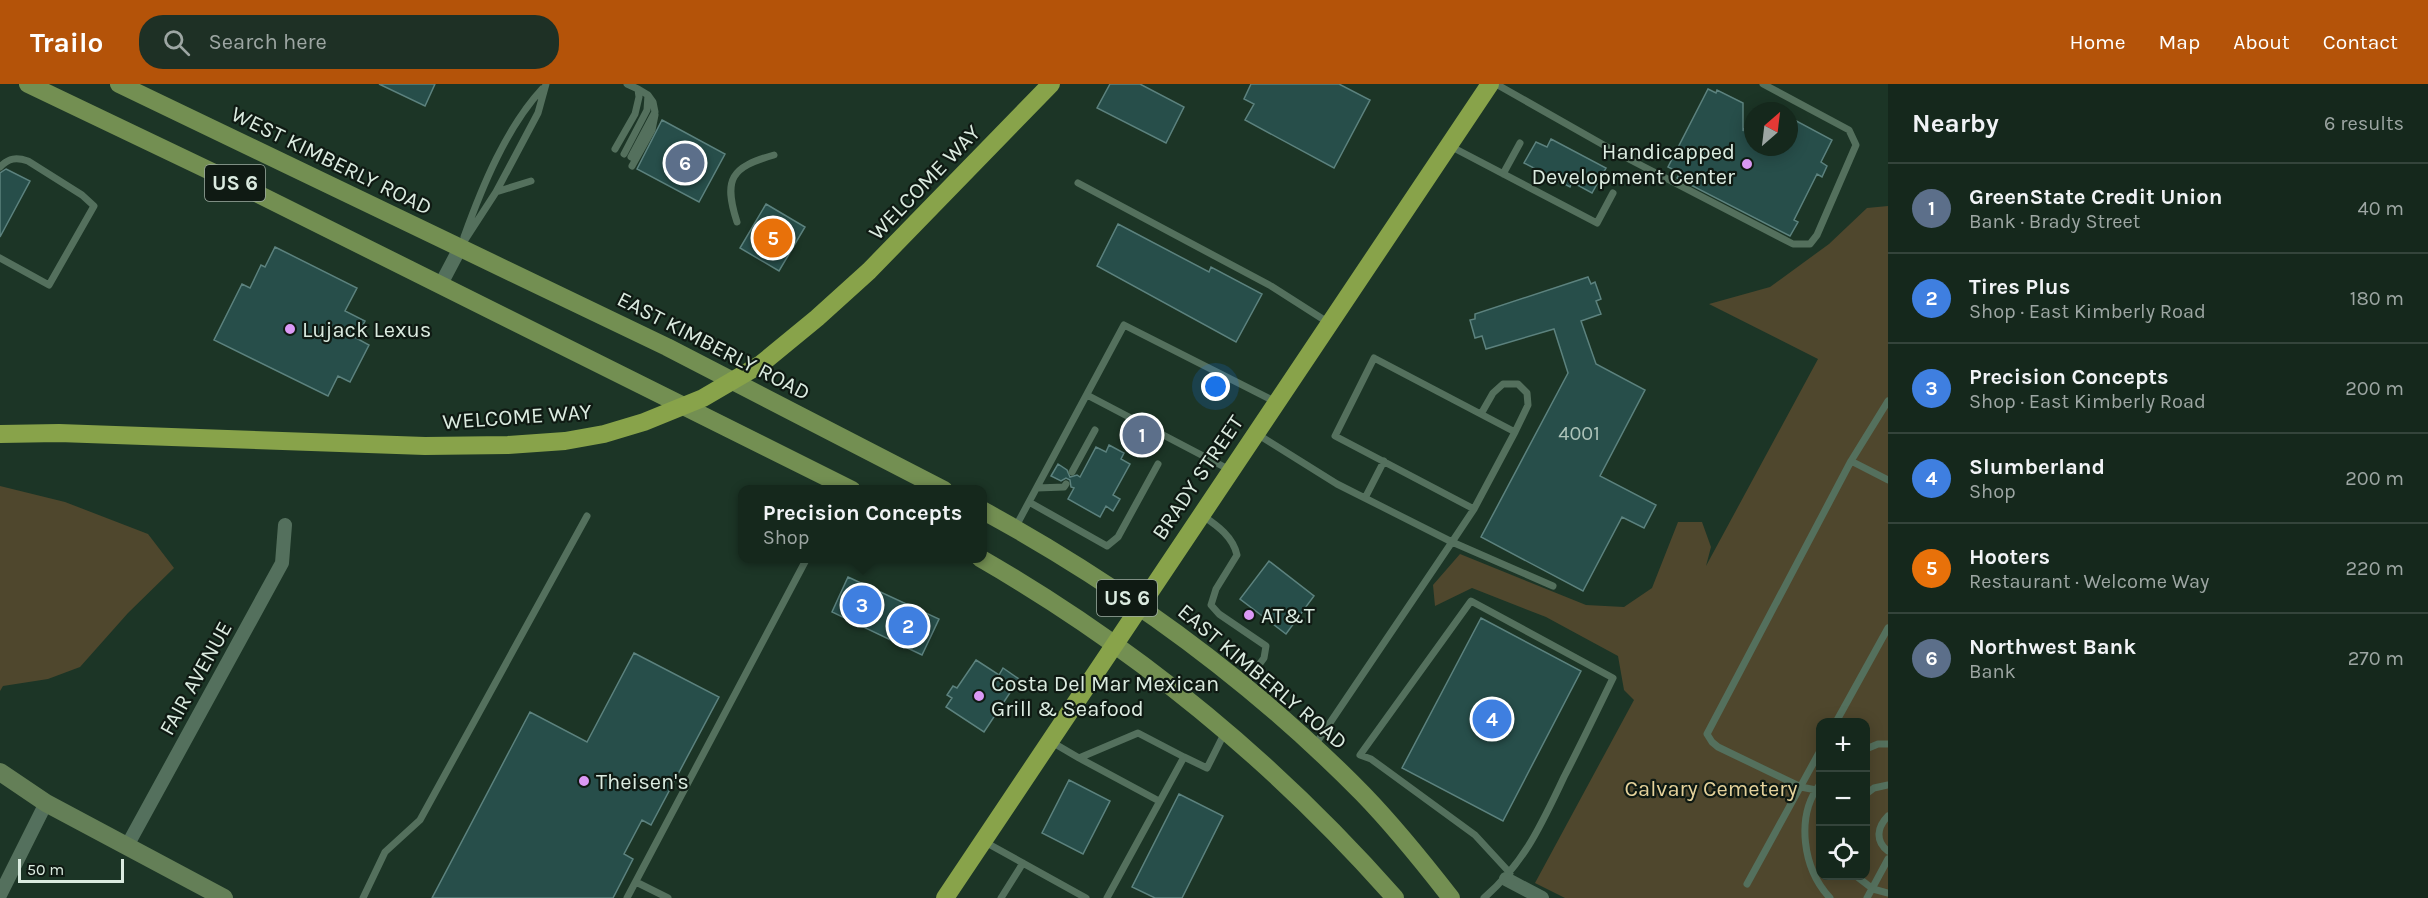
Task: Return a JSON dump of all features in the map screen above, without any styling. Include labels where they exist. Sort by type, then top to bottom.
[{"type":"highway","name":"WELCOME WAY","points":[[0,434],[59,433],[425,446],[508,445],[565,441],[604,435],[703,398],[761,364],[869,272],[1051,84]]},
{"type":"highway","name":"BRADY STREET","points":[[945,898],[1490,84]]},
{"type":"main road","name":"US 6","points":[[28,84],[441,284],[686,405],[841,485]]},
{"type":"main road","name":"WEST KIMBERLY ROAD","points":[[119,84],[460,248]]},
{"type":"main road","name":"EAST KIMBERLY ROAD","points":[[460,248],[667,347],[936,485]]},
{"type":"main road","name":"EAST KIMBERLY ROAD","points":[[987,513],[1102,580],[1244,686],[1314,746],[1365,796],[1408,843],[1451,898]]},
{"type":"main road","name":"US 6","points":[[987,562],[1033,588],[1114,644],[1173,687],[1226,730],[1329,826],[1395,898]]},
{"type":"street","points":[[441,284],[460,248]]},
{"type":"street","name":"FAIR AVENUE","points":[[127,846],[282,563],[285,525]]},
{"type":"street","points":[[0,772],[46,803],[224,898]]},
{"type":"street","points":[[0,895],[46,803]]},
{"type":"street","points":[[1508,876],[1542,898]]},
{"type":"lane","points":[[627,84],[648,95],[655,112],[652,130],[632,166]]},
{"type":"lane","points":[[1496,84],[1623,156],[1783,239],[1793,244],[1810,244],[1817,235],[1856,145],[1849,130],[1763,84]]},
{"type":"lane","points":[[460,248],[480,192],[526,107],[543,85]]},
{"type":"lane","points":[[460,248],[496,192],[538,113],[543,85]]},
{"type":"lane","points":[[615,149],[635,114],[639,97],[638,90]]},
{"type":"lane","points":[[648,95],[644,116],[627,155],[655,112]]},
{"type":"lane","points":[[1503,174],[1520,143]]},
{"type":"lane","points":[[1450,146],[1597,223],[1613,193]]},
{"type":"lane","points":[[737,222],[729,191],[739,170],[754,161],[774,155]]},
{"type":"lane","points":[[0,167],[9,159],[28,161],[82,195],[94,206],[49,285],[0,258]]},
{"type":"lane","points":[[496,192],[531,181]]},
{"type":"lane","points":[[1078,183],[1271,286],[1329,323]]},
{"type":"lane","points":[[1015,528],[1124,325],[1275,402]]},
{"type":"lane","points":[[1474,509],[1335,436],[1374,358],[1515,432]]},
{"type":"lane","points":[[1314,746],[1474,509],[1528,405],[1527,393],[1518,384],[1503,384],[1493,393],[1481,414]]},
{"type":"lane","points":[[1087,394],[1230,470]]},
{"type":"lane","points":[[1816,787],[1801,787],[1718,747],[1707,734],[1851,461],[1888,401]]},
{"type":"lane","points":[[1072,472],[1095,430]]},
{"type":"lane","points":[[1255,433],[1337,484],[1452,542],[1553,586]]},
{"type":"lane","points":[[1365,498],[1384,461]]},
{"type":"lane","points":[[1851,461],[1888,480]]},
{"type":"lane","points":[[1029,502],[1107,546],[1118,537],[1158,464]]},
{"type":"lane","points":[[1037,488],[1064,488],[1066,484]]},
{"type":"lane","points":[[1200,515],[1219,526],[1235,545],[1237,555],[1216,589],[1211,605],[1219,614],[1266,646],[1264,658],[1244,686]]},
{"type":"lane","points":[[363,898],[385,852],[420,820],[587,516]]},
{"type":"lane","points":[[627,898],[804,563]]},
{"type":"lane","points":[[1484,898],[1508,876],[1531,845],[1613,678],[1471,600],[1360,755],[1371,759],[1466,828],[1508,876]]},
{"type":"lane","points":[[1839,718],[1888,628]]},
{"type":"lane","points":[[1079,758],[1138,733],[1207,768],[1226,730]]},
{"type":"lane","points":[[1049,741],[1159,801]]},
{"type":"lane","points":[[1870,747],[1888,744]]},
{"type":"lane","points":[[1107,898],[1184,757]]},
{"type":"lane","points":[[1747,884],[1816,760]]},
{"type":"lane","points":[[1870,791],[1888,784]]},
{"type":"lane","points":[[1816,794],[1805,831],[1806,852],[1816,879],[1830,898]]},
{"type":"lane","points":[[1888,816],[1880,826],[1878,833],[1880,843],[1888,851]]},
{"type":"lane","points":[[983,841],[1086,898]]},
{"type":"lane","points":[[1867,898],[1888,859]]},
{"type":"lane","points":[[1002,898],[1023,863]]},
{"type":"lane","points":[[1862,880],[1873,888],[1888,893]]},
{"type":"lane","points":[[636,882],[668,898]]},
{"type":"green space","name":"Calvary Cemetery","points":[[1888,206],[1888,898],[1565,898],[1535,883],[1634,700],[1624,690],[1618,656],[1546,617],[1472,588],[1435,606],[1433,585],[1460,554],[1586,605],[1624,607],[1652,588],[1678,522],[1702,522],[1711,547],[1706,566],[1818,359],[1709,304],[1770,287],[1829,244],[1867,208]]},
{"type":"green space","points":[[0,486],[65,502],[148,534],[174,568],[128,613],[80,667],[48,679],[3,686],[0,691]]},
{"type":"building","points":[[379,84],[435,84],[425,106]]},
{"type":"building","points":[[1110,84],[1140,84],[1184,107],[1166,143],[1097,108]]},
{"type":"building","points":[[1251,84],[1339,84],[1370,100],[1334,168],[1245,120],[1254,104],[1244,99]]},
{"type":"building","name":"Handicapped Development Center","points":[[1708,89],[1716,93],[1717,90],[1743,103],[1744,156],[1798,156],[1798,122],[1832,140],[1821,162],[1827,166],[1822,177],[1817,174],[1794,220],[1798,222],[1790,236],[1677,178],[1680,173],[1668,167]]},
{"type":"building","points":[[662,120],[725,154],[699,202],[637,169]]},
{"type":"building","points":[[1551,139],[1606,168],[1592,193],[1572,182],[1570,187],[1524,163],[1536,142],[1547,147]]},
{"type":"building","points":[[6,169],[30,181],[0,237],[0,173]]},
{"type":"building","points":[[766,204],[805,227],[779,271],[740,248]]},
{"type":"building","points":[[1118,224],[1209,272],[1211,267],[1262,294],[1236,342],[1097,266]]},
{"type":"building","name":"Lujack Lexus","points":[[275,247],[357,288],[345,311],[365,321],[356,338],[369,345],[350,382],[338,376],[328,396],[214,340],[242,284],[250,288],[261,265],[265,267]]},
{"type":"building","points":[[1588,277],[1591,284],[1595,282],[1601,299],[1596,301],[1601,314],[1581,321],[1596,364],[1645,390],[1600,476],[1656,505],[1644,528],[1622,517],[1583,591],[1481,537],[1568,373],[1554,329],[1486,349],[1482,336],[1475,338],[1470,320],[1475,319],[1475,314]]},
{"type":"building","points":[[1109,445],[1124,453],[1121,459],[1130,464],[1113,495],[1120,499],[1113,511],[1106,506],[1100,517],[1068,499],[1074,488],[1071,487],[1070,480],[1066,478],[1061,481],[1051,476],[1058,464],[1067,470],[1070,477],[1077,475],[1080,477],[1096,447],[1106,452]]},
{"type":"building","points":[[1269,561],[1314,596],[1286,634],[1240,599]]},
{"type":"building","points":[[848,577],[939,619],[922,655],[832,612]]},
{"type":"building","points":[[1481,618],[1581,671],[1503,821],[1402,768]]},
{"type":"building","name":"Theisen's","points":[[634,653],[719,697],[651,825],[642,820],[624,854],[633,859],[613,898],[432,898],[530,712],[587,742]]},
{"type":"building","name":"Costa Del Mar Mexican Grill & Seafood","points":[[976,660],[999,675],[1003,668],[1019,679],[984,732],[946,707],[952,698],[947,695],[953,686],[957,688]]},
{"type":"building","points":[[1069,780],[1110,801],[1083,854],[1042,833]]},
{"type":"building","points":[[1179,794],[1223,816],[1182,898],[1155,898],[1132,887]]},
{"type":"place","name":"Northwest Bank","points":[[685,163]]},
{"type":"place","name":"Handicapped Development Center","points":[[1747,164]]},
{"type":"place","name":"Hooters","points":[[773,238]]},
{"type":"place","name":"Lujack Lexus","points":[[290,329]]},
{"type":"place","name":"GreenState Credit Union","points":[[1142,435]]},
{"type":"place","name":"Precision Concepts","points":[[862,605]]},
{"type":"place","name":"AT&T","points":[[1249,615]]},
{"type":"place","name":"Tires Plus","points":[[908,626]]},
{"type":"place","name":"Costa Del Mar Mexican Grill & Seafood","points":[[979,696]]},
{"type":"place","name":"Slumberland","points":[[1492,719]]},
{"type":"place","name":"Theisen's","points":[[584,781]]}]
